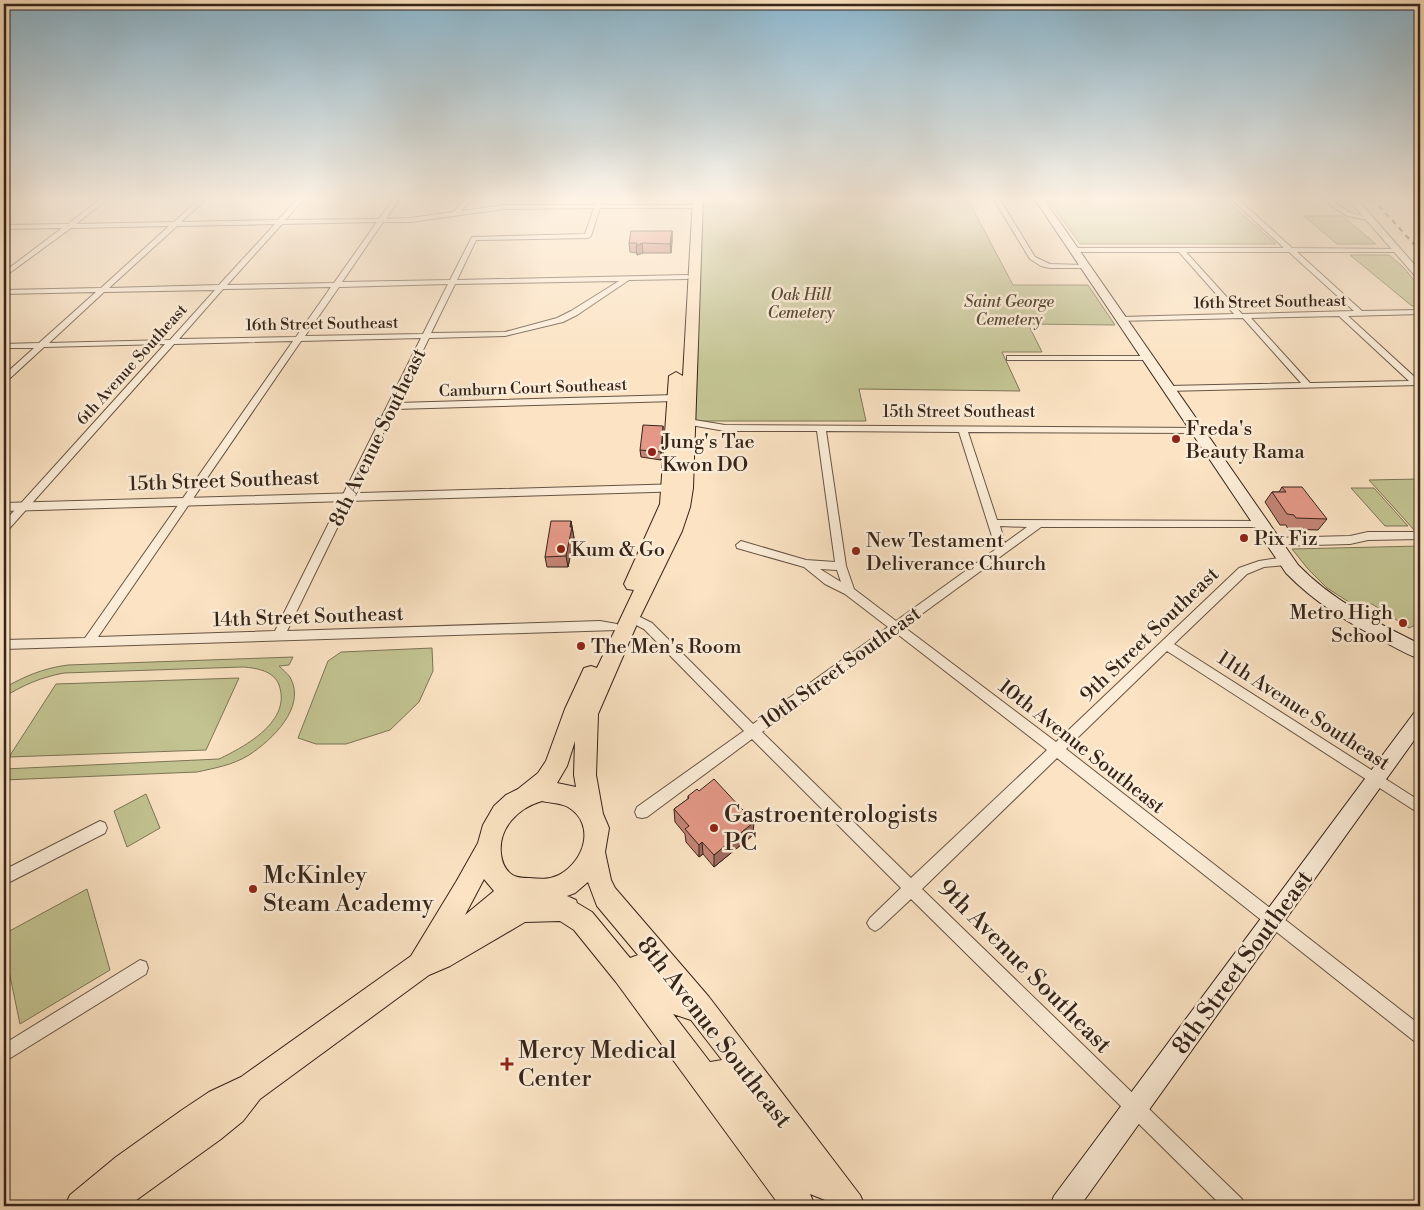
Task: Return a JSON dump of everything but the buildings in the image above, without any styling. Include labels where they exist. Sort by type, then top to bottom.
[{"type":"main road","points":[[488,848],[490,864],[498,878],[511,888],[522,892],[545,893],[561,888],[575,879],[587,867],[594,853],[598,838],[597,824],[592,812],[584,775],[587,714],[630,617],[673,531],[682,506],[677,488],[675,398],[689,254]]},
{"type":"main road","points":[[430,961],[488,848],[491,832],[499,817],[511,804],[526,796],[546,780],[556,766],[574,709],[677,488],[688,426],[693,254]]},
{"type":"main road","points":[[1076,254],[1286,561],[1300,578],[1320,595],[1352,615],[1420,652]]},
{"type":"main road","points":[[676,380],[683,396],[682,422],[688,426]]},
{"type":"main road","name":"8th Street Southeast","points":[[1064,1206],[1420,718]]},
{"type":"main road","points":[[526,796],[542,791],[557,791],[571,794],[583,801],[592,812]]},
{"type":"main road","name":"8th Avenue Southeast","points":[[594,853],[599,880],[606,897],[699,1007],[842,1197]]},
{"type":"main road","points":[[81,1206],[122,1172],[218,1102],[250,1089],[430,961],[480,918],[522,892]]},
{"type":"main road","name":"8th Avenue Southeast","points":[[522,892],[567,909],[583,921],[625,973],[799,1206]]},
{"type":"main road","points":[[430,961],[523,910],[540,908],[567,909]]},
{"type":"main road","points":[[625,973],[641,968],[646,971],[663,994],[676,1004],[699,1007]]},
{"type":"main road","points":[[705,1082],[711,1075],[716,1074],[730,1079],[808,1178],[842,1197]]},
{"type":"main road","points":[[98,1206],[226,1118],[243,1100],[250,1089]]},
{"type":"street","points":[[4,275],[31,254]]},
{"type":"street","points":[[4,379],[142,254]]},
{"type":"street","name":"6th Avenue Southeast","points":[[4,528],[251,254]]},
{"type":"street","points":[[88,642],[358,254]]},
{"type":"street","name":"8th Avenue Southeast","points":[[279,635],[466,254]]},
{"type":"street","points":[[1030,254],[1037,262],[1053,266],[1084,267]]},
{"type":"street","points":[[1185,254],[1308,386]]},
{"type":"street","points":[[1294,254],[1361,314]]},
{"type":"street","points":[[1401,254],[1420,276]]},
{"type":"street","points":[[4,292],[687,277]]},
{"type":"street","name":"16th Street Southeast","points":[[4,346],[505,334],[534,327],[574,313],[626,279]]},
{"type":"street","name":"16th Street Southeast","points":[[1120,319],[1420,312]]},
{"type":"street","points":[[1169,389],[1416,383],[1341,314]]},
{"type":"street","points":[[1010,358],[1147,358]]},
{"type":"street","name":"Camburn Court Southeast","points":[[392,406],[675,398]]},
{"type":"street","name":"15th Street Southeast","points":[[688,426],[711,431],[722,428],[1197,430]]},
{"type":"street","points":[[821,428],[840,566],[848,591]]},
{"type":"street","points":[[963,429],[1002,550]]},
{"type":"street","name":"15th Street Southeast","points":[[4,506],[677,488]]},
{"type":"street","points":[[993,523],[1261,524]]},
{"type":"street","name":"10th Street Southeast","points":[[642,812],[1039,523]]},
{"type":"street","points":[[1273,542],[1340,540],[1368,536],[1420,536]]},
{"type":"street","points":[[741,545],[806,564],[840,566]]},
{"type":"street","name":"9th Street Southeast","points":[[875,923],[1243,571],[1253,565],[1264,562],[1286,561]]},
{"type":"street","name":"10th Avenue Southeast","points":[[806,564],[829,581],[848,591],[1057,750],[1420,1035]]},
{"type":"street","name":"9th Avenue Southeast","points":[[630,617],[648,626],[752,731],[1236,1206]]},
{"type":"street","name":"14th Street Southeast","points":[[4,645],[600,625],[613,627]]},
{"type":"street","name":"11th Avenue Southeast","points":[[1166,645],[1420,808]]},
{"type":"street","points":[[4,878],[100,828]]},
{"type":"street","points":[[4,1054],[140,968]]},
{"type":"green space","name":"Oak Hill Cemetery","points":[[700,254],[997,254],[1013,285],[1088,285],[1115,325],[1028,324],[1042,352],[1002,352],[1020,391],[859,389],[866,421],[696,421],[693,419]]},
{"type":"green space","points":[[1350,255],[1389,255],[1403,267],[1420,287],[1420,306],[1412,306]]},
{"type":"green space","points":[[1420,479],[1420,531],[1415,531],[1369,480]]},
{"type":"green space","points":[[1351,488],[1374,488],[1408,526],[1385,526]]},
{"type":"green space","points":[[1420,546],[1420,623],[1409,628],[1372,604],[1352,604],[1327,588],[1292,549]]},
{"type":"green space","points":[[432,648],[433,671],[419,702],[390,730],[346,744],[316,744],[298,738],[328,661],[341,652]]},
{"type":"green space","points":[[293,657],[289,665],[279,666],[290,677],[294,688],[294,700],[291,711],[277,732],[268,741],[237,761],[197,772],[4,780],[4,769],[219,759],[242,747],[264,731],[273,721],[279,710],[281,698],[279,685],[273,676],[259,669],[243,667],[64,673],[33,682],[4,697],[4,688],[27,676],[43,670],[68,665]]},
{"type":"green space","points":[[239,678],[206,750],[9,757],[56,684]]},
{"type":"green space","points":[[146,794],[160,828],[127,847],[114,811]]},
{"type":"green space","points":[[87,889],[110,970],[20,1024],[4,947],[4,934]]},
{"type":"place","name":"Freda's Beauty Rama","points":[[1176,439]]},
{"type":"place","name":"Jung's Tae Kwon DO","points":[[652,452]]},
{"type":"place","name":"Pix Fiz","points":[[1244,538]]},
{"type":"place","name":"Kum & Go","points":[[561,549]]},
{"type":"place","name":"New Testament Deliverance Church","points":[[856,551]]},
{"type":"place","name":"Metro High School","points":[[1403,623]]},
{"type":"place","name":"The Men's Room","points":[[581,646]]},
{"type":"place","name":"Gastroenterologists PC","points":[[714,828]]},
{"type":"place","name":"McKinley Steam Academy","points":[[253,889]]},
{"type":"place","name":"Mercy Medical Center","points":[[507,1064]]},
{"type":"park label","name":"Saint George Cemetery","points":[[1009,310]]}]
